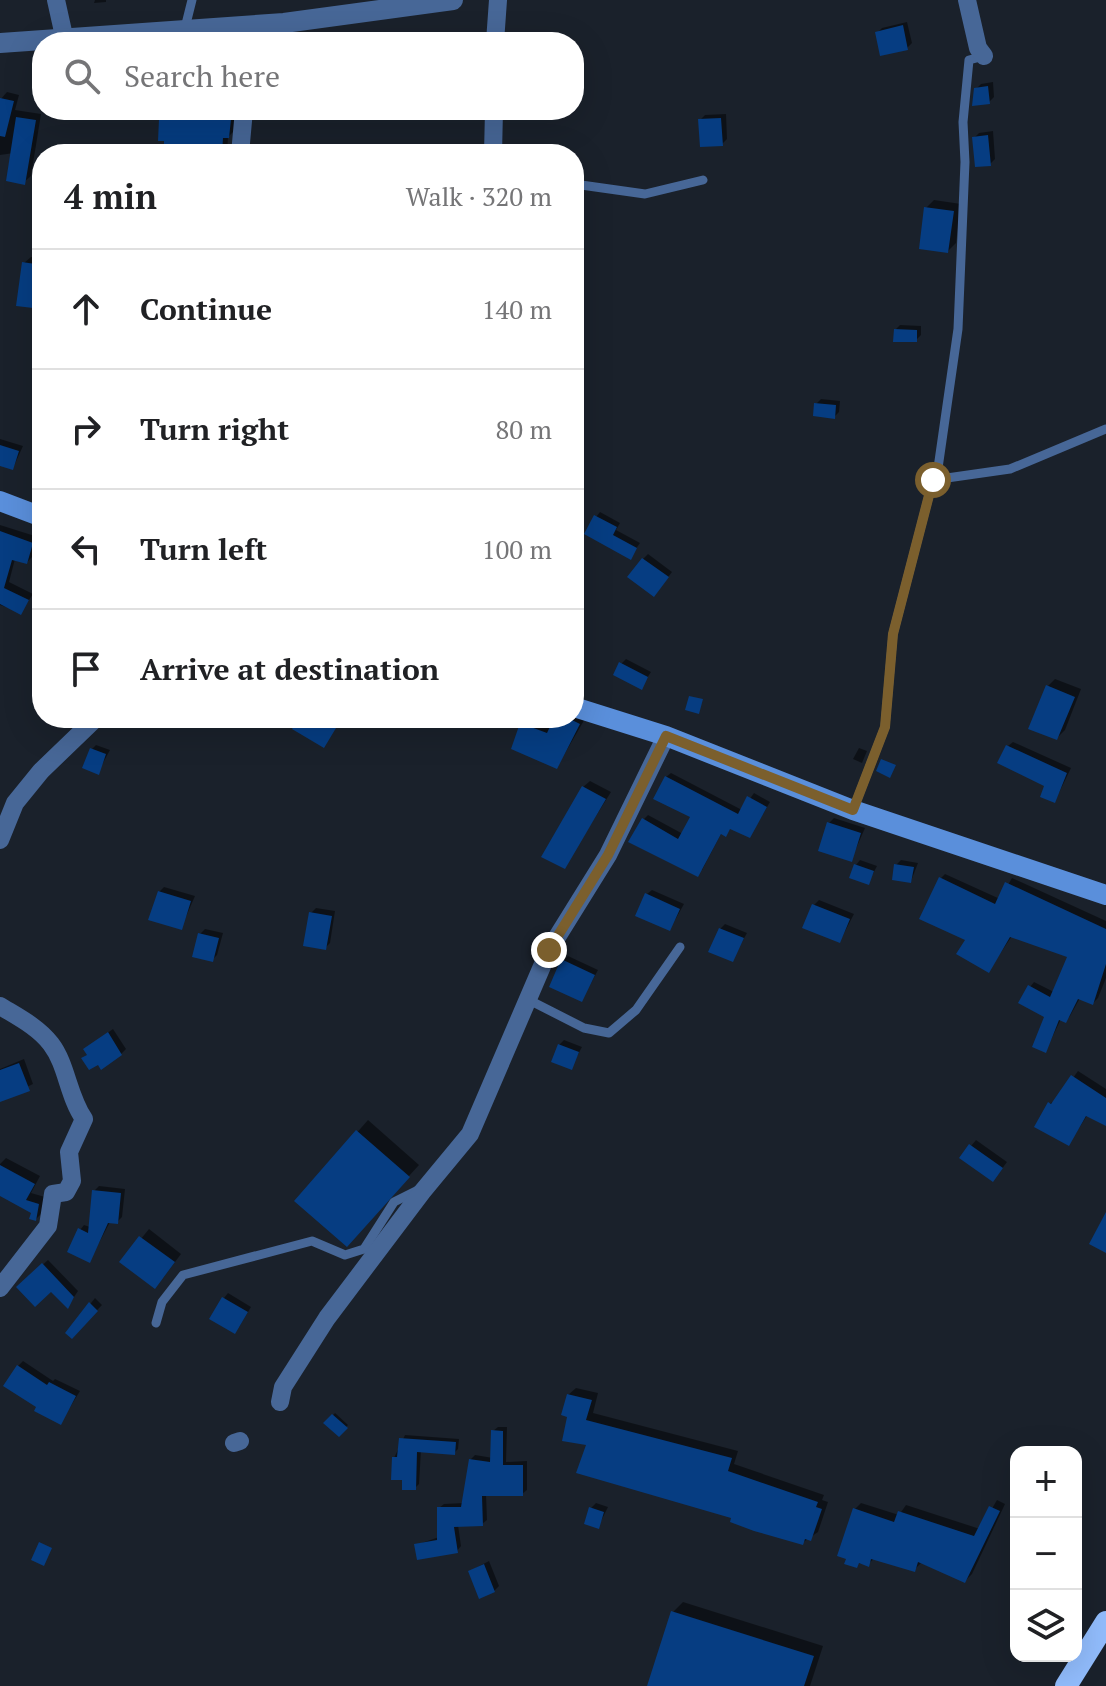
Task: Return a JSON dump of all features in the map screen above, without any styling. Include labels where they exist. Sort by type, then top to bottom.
[{"type":"highway","points":[[1066,1686],[1106,1622]]},
{"type":"main road","points":[[0,501],[32,513]]},
{"type":"main road","points":[[584,710],[666,736],[853,810],[1106,895]]},
{"type":"street","points":[[56,0],[63,32]]},
{"type":"street","points":[[247,32],[284,23],[453,0]]},
{"type":"street","points":[[496,32],[498,0]]},
{"type":"street","points":[[967,0],[978,48],[984,56]]},
{"type":"street","points":[[124,32],[185,28],[231,32]]},
{"type":"street","points":[[0,43],[32,40]]},
{"type":"street","points":[[241,144],[243,120]]},
{"type":"street","points":[[493,144],[494,120]]},
{"type":"street","points":[[0,840],[15,803],[41,771],[86,728]]},
{"type":"street","points":[[280,1402],[283,1387],[327,1318],[470,1134],[500,1058],[529,1000],[549,950],[608,855],[666,736]]},
{"type":"street","points":[[0,1006],[27,1022],[52,1044],[72,1101],[84,1119],[69,1152],[72,1181],[66,1192],[53,1194],[48,1226],[0,1288]]},
{"type":"lane","points":[[185,28],[192,0]]},
{"type":"lane","points":[[853,810],[885,727],[893,634],[933,480],[958,329],[965,162],[963,122],[969,60],[984,56]]},
{"type":"lane","points":[[584,185],[645,194],[703,180]]},
{"type":"lane","points":[[933,480],[1010,469],[1106,429]]},
{"type":"lane","points":[[529,1000],[584,1028],[609,1033],[636,1010],[680,947]]},
{"type":"lane","points":[[156,1323],[162,1302],[183,1275],[312,1241],[345,1255],[364,1249],[394,1202],[428,1186]]},
{"type":"building","points":[[903,25],[908,50],[880,56],[875,32]]},
{"type":"building","points":[[988,86],[990,104],[972,106],[974,88]]},
{"type":"building","points":[[0,98],[14,101],[5,137],[0,136]]},
{"type":"building","points":[[16,117],[36,120],[25,185],[6,181]]},
{"type":"building","points":[[721,118],[723,146],[700,147],[698,119]]},
{"type":"building","points":[[159,120],[231,120],[229,138],[223,138],[223,144],[164,144],[164,141],[158,141]]},
{"type":"building","points":[[988,135],[991,166],[975,167],[972,137]]},
{"type":"building","points":[[924,207],[954,211],[948,253],[919,249]]},
{"type":"building","points":[[22,262],[32,264],[32,308],[16,306]]},
{"type":"building","points":[[894,329],[917,330],[917,342],[893,342]]},
{"type":"building","points":[[814,403],[836,405],[835,419],[813,416]]},
{"type":"building","points":[[0,445],[19,451],[13,470],[0,466]]},
{"type":"building","points":[[594,515],[617,527],[613,535],[637,548],[631,560],[584,534]]},
{"type":"building","points":[[0,531],[32,543],[32,546],[27,564],[12,560],[4,588],[29,600],[21,615],[0,604]]},
{"type":"building","points":[[642,558],[669,577],[654,597],[627,577]]},
{"type":"building","points":[[619,662],[648,677],[642,690],[613,675]]},
{"type":"building","points":[[1046,685],[1075,697],[1057,740],[1028,729]]},
{"type":"building","points":[[689,696],[703,699],[699,714],[685,710]]},
{"type":"building","points":[[293,728],[336,728],[324,748]]},
{"type":"building","points":[[518,728],[534,728],[547,733],[549,728],[578,728],[557,769],[511,749]]},
{"type":"building","points":[[1006,745],[1067,773],[1055,803],[1040,797],[1044,786],[997,763]]},
{"type":"building","points":[[90,748],[106,754],[99,775],[82,768]]},
{"type":"building","points":[[881,759],[896,765],[890,778],[876,771]]},
{"type":"building","points":[[665,776],[738,814],[747,796],[767,807],[750,838],[730,829],[726,837],[721,834],[698,877],[628,842],[642,818],[678,839],[690,817],[653,799]]},
{"type":"building","points":[[582,786],[606,799],[565,869],[541,857]]},
{"type":"building","points":[[827,822],[861,833],[852,862],[818,851]]},
{"type":"building","points":[[854,864],[874,871],[869,885],[849,878]]},
{"type":"building","points":[[894,864],[914,867],[911,883],[892,880]]},
{"type":"building","points":[[939,877],[995,904],[1005,882],[1106,929],[1106,964],[1093,1005],[1078,999],[1066,1023],[1059,1020],[1046,1053],[1032,1047],[1044,1017],[1018,1003],[1028,985],[1050,997],[1067,957],[1010,937],[989,973],[956,954],[965,940],[919,919]]},
{"type":"building","points":[[158,891],[191,901],[182,930],[148,920]]},
{"type":"building","points":[[645,893],[680,909],[670,931],[635,916]]},
{"type":"building","points":[[812,904],[850,919],[840,943],[802,928]]},
{"type":"building","points":[[309,912],[332,916],[326,950],[303,946]]},
{"type":"building","points":[[719,928],[744,938],[733,962],[708,952]]},
{"type":"building","points":[[198,933],[219,938],[213,962],[192,957]]},
{"type":"building","points":[[561,959],[595,975],[582,1002],[549,987]]},
{"type":"building","points":[[108,1032],[122,1055],[101,1070],[98,1065],[89,1070],[81,1058],[87,1055],[83,1049]]},
{"type":"building","points":[[558,1044],[579,1052],[572,1070],[551,1062]]},
{"type":"building","points":[[19,1063],[30,1091],[0,1102],[0,1070]]},
{"type":"building","points":[[1071,1075],[1106,1098],[1106,1126],[1086,1116],[1069,1146],[1034,1127],[1048,1102],[1051,1104]]},
{"type":"building","points":[[356,1130],[410,1177],[347,1247],[294,1201]]},
{"type":"building","points":[[969,1144],[1003,1168],[993,1182],[959,1158]]},
{"type":"building","points":[[0,1165],[35,1184],[26,1200],[39,1204],[36,1221],[29,1219],[31,1213],[0,1196]]},
{"type":"building","points":[[92,1190],[121,1193],[118,1224],[108,1223],[90,1263],[67,1252],[78,1228],[88,1233]]},
{"type":"building","points":[[1106,1212],[1106,1253],[1089,1244]]},
{"type":"building","points":[[139,1236],[175,1262],[155,1289],[119,1262]]},
{"type":"building","points":[[42,1263],[74,1297],[68,1309],[51,1292],[35,1307],[16,1287]]},
{"type":"building","points":[[222,1297],[248,1312],[235,1334],[209,1319]]},
{"type":"building","points":[[89,1302],[98,1311],[72,1339],[65,1333]]},
{"type":"building","points":[[17,1365],[47,1385],[49,1382],[76,1396],[61,1425],[34,1411],[36,1407],[3,1386]]},
{"type":"building","points":[[567,1394],[592,1400],[586,1420],[732,1458],[728,1471],[818,1502],[816,1507],[822,1509],[811,1541],[805,1539],[803,1545],[754,1531],[730,1522],[731,1518],[576,1473],[586,1445],[562,1441],[567,1417],[561,1415]]},
{"type":"building","points":[[332,1414],[348,1428],[339,1437],[323,1423]]},
{"type":"building","points":[[491,1430],[503,1431],[503,1465],[523,1465],[523,1496],[482,1496],[483,1526],[454,1527],[458,1553],[417,1560],[414,1544],[437,1540],[437,1507],[461,1507],[469,1459],[490,1462]]},
{"type":"building","points":[[399,1438],[456,1442],[455,1455],[417,1452],[416,1490],[402,1490],[402,1480],[391,1480],[392,1457],[397,1457]]},
{"type":"building","points":[[989,1506],[1000,1511],[965,1583],[918,1562],[915,1572],[871,1559],[869,1567],[859,1563],[857,1568],[844,1564],[846,1559],[837,1556],[853,1508],[894,1522],[898,1511],[974,1536]]},
{"type":"building","points":[[589,1507],[604,1512],[599,1529],[584,1524]]},
{"type":"building","points":[[39,1542],[52,1548],[44,1566],[31,1560]]},
{"type":"building","points":[[484,1564],[495,1592],[479,1599],[468,1571]]},
{"type":"building","points":[[671,1611],[814,1656],[804,1686],[647,1686]]},
{"type":"route","points":[[549,950],[608,855],[666,736],[853,810],[885,727],[893,634],[933,480]]}]
